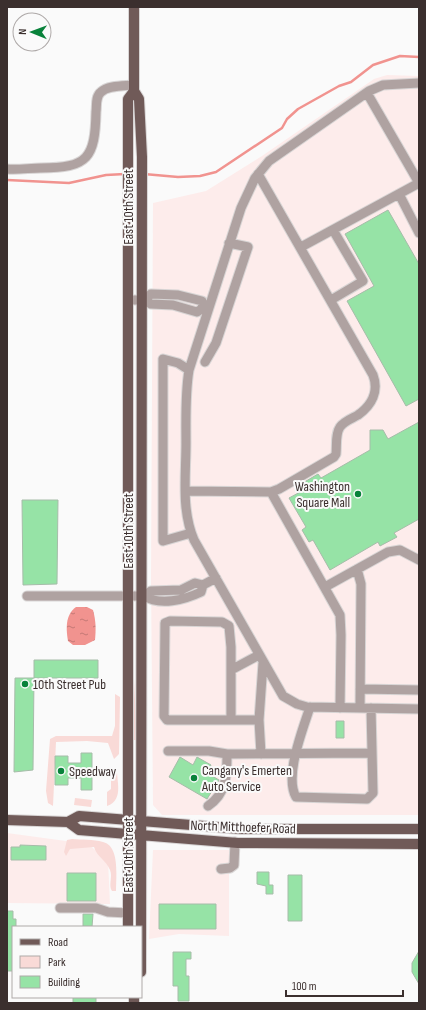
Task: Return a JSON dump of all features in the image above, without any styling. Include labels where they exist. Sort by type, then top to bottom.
[{"type":"main road","name":"East 10th Street","points":[[134,7],[134,88],[139,99],[142,157],[143,596],[141,926]]},
{"type":"main road","name":"East 10th Street","points":[[128,926],[128,99],[134,88]]},
{"type":"main road","name":"North Mitthoefer Road","points":[[7,820],[68,822],[79,816],[211,827],[419,830]]},
{"type":"main road","name":"North Mitthoefer Road","points":[[68,822],[79,830],[128,835],[235,842],[419,844]]},
{"type":"main road","points":[[235,842],[236,837],[240,835],[267,836],[277,829]]},
{"type":"lane","points":[[419,83],[383,85],[367,93],[269,161],[258,174],[245,197],[206,309],[189,370],[186,395],[186,491],[187,516],[191,534],[283,696],[296,704],[310,707],[419,709]]},
{"type":"lane","points":[[7,169],[67,166],[85,160],[96,137],[97,99],[100,92],[107,88],[134,88]]},
{"type":"lane","points":[[301,247],[419,183],[367,93]]},
{"type":"lane","points":[[186,491],[271,492],[279,489],[334,457],[336,454],[338,433],[341,426],[365,409],[374,394],[376,382],[373,375],[258,174]]},
{"type":"lane","points":[[399,194],[419,233]]},
{"type":"lane","points":[[331,300],[363,281],[333,230]]},
{"type":"lane","points":[[205,362],[216,343],[248,247],[229,243]]},
{"type":"lane","points":[[128,300],[143,300],[152,294],[178,294],[202,301],[206,309]]},
{"type":"lane","points":[[189,370],[178,363],[164,359],[163,541],[191,534]]},
{"type":"lane","points":[[271,492],[338,608],[341,623],[340,708]]},
{"type":"lane","points":[[326,587],[357,569],[395,550],[406,552],[419,560]]},
{"type":"lane","points":[[357,569],[361,584],[360,708]]},
{"type":"lane","points":[[27,596],[143,596],[151,591],[174,591],[195,583],[203,584],[216,578]]},
{"type":"lane","points":[[229,626],[222,622],[170,621],[165,623],[164,716],[167,720],[259,720]]},
{"type":"lane","points":[[229,626],[240,621]]},
{"type":"lane","points":[[229,626],[231,720]]},
{"type":"lane","points":[[231,670],[261,659]]},
{"type":"lane","points":[[261,659],[259,720],[261,754]]},
{"type":"lane","points":[[360,690],[419,690]]},
{"type":"lane","points":[[310,707],[295,754],[292,790],[296,797],[367,799],[373,793],[371,708]]},
{"type":"lane","points":[[168,751],[209,751],[227,754],[372,753]]},
{"type":"lane","points":[[208,806],[216,801],[223,791],[227,778],[227,754]]},
{"type":"lane","points":[[221,869],[230,868],[234,865],[235,842]]},
{"type":"lane","points":[[60,908],[96,908],[108,912],[128,912]]},
{"type":"shaded area","name":"Washington Square Mall","points":[[387,75],[419,76],[419,815],[162,815],[153,805],[151,579],[153,203],[206,191],[262,156],[374,79]]},
{"type":"shaded area","points":[[7,833],[88,844],[108,861],[110,904],[7,903]]},
{"type":"shaded area","points":[[153,850],[229,850],[229,936],[179,934],[149,939]]},
{"type":"green space","points":[[132,679],[134,679],[137,740],[133,740]]},
{"type":"green space","points":[[115,694],[120,697],[119,754],[114,759],[108,743],[87,741],[56,742],[53,806],[48,803],[46,791],[50,739],[56,736],[112,736],[115,726]]},
{"type":"green space","points":[[113,771],[117,773],[118,792],[117,797],[112,804],[107,806],[107,792],[111,789],[111,775]]},
{"type":"green space","points":[[75,798],[92,800],[91,807],[74,805]]},
{"type":"green space","points":[[67,840],[95,840],[103,842],[112,849],[116,862],[116,891],[112,891],[111,889],[111,873],[108,867],[94,847],[70,849],[66,856],[64,852]]},
{"type":"water","points":[[76,607],[87,607],[93,610],[94,614],[96,625],[95,640],[85,645],[73,645],[68,641],[67,622],[72,610]]},
{"type":"building","points":[[388,210],[419,264],[419,399],[406,406],[347,301],[374,286],[345,234]]},
{"type":"building","name":"Washington Square Mall","points":[[419,422],[419,519],[394,533],[397,537],[380,546],[378,542],[330,570],[313,540],[309,542],[302,530],[306,527],[289,498],[304,490],[301,484],[318,474],[321,478],[370,450],[370,430],[383,430],[388,439]]},
{"type":"building","points":[[22,500],[58,500],[57,584],[23,585]]},
{"type":"building","points":[[34,660],[98,660],[98,678],[34,678]]},
{"type":"building","points":[[15,678],[34,678],[33,770],[14,772]]},
{"type":"building","points":[[336,721],[344,721],[344,738],[336,738]]},
{"type":"building","points":[[81,753],[92,753],[92,790],[81,790],[81,778],[68,778],[68,785],[55,785],[55,756],[68,756],[68,763],[81,763]]},
{"type":"building","name":"Cangany's Emerten Auto Service","points":[[180,757],[193,765],[197,757],[211,765],[207,773],[219,780],[207,799],[169,777]]},
{"type":"building","points":[[20,845],[46,846],[46,860],[11,860],[11,847],[20,847]]},
{"type":"building","points":[[257,872],[269,872],[269,885],[273,885],[273,894],[266,894],[266,886],[257,884]]},
{"type":"building","points":[[67,873],[96,873],[96,901],[67,901]]},
{"type":"building","points":[[288,875],[302,875],[302,921],[288,921]]},
{"type":"building","points":[[159,904],[216,904],[216,929],[159,929]]},
{"type":"building","points":[[7,911],[13,911],[13,919],[16,919],[16,926],[12,926],[12,971],[7,971]]},
{"type":"building","points":[[83,914],[93,914],[92,926],[83,926]]},
{"type":"building","points":[[419,951],[419,984],[412,972],[412,963]]},
{"type":"building","points":[[173,952],[191,952],[191,959],[186,959],[186,976],[189,976],[189,1001],[178,1001],[178,986],[173,986]]},
{"type":"building","points":[[73,998],[96,998],[96,1003],[73,1003]]},
{"type":"waterway","points":[[144,174],[178,177],[200,176],[216,172],[282,128],[287,119],[298,109],[339,86],[351,82],[373,65],[400,56],[419,57]]},
{"type":"waterway","points":[[7,180],[69,183],[106,175],[125,174]]},
{"type":"place","name":"Washington Square Mall","points":[[358,494]]},
{"type":"place","name":"10th Street Pub","points":[[25,684]]},
{"type":"place","name":"Speedway","points":[[61,771]]},
{"type":"place","name":"Cangany's Emerten Auto Service","points":[[194,778]]}]
